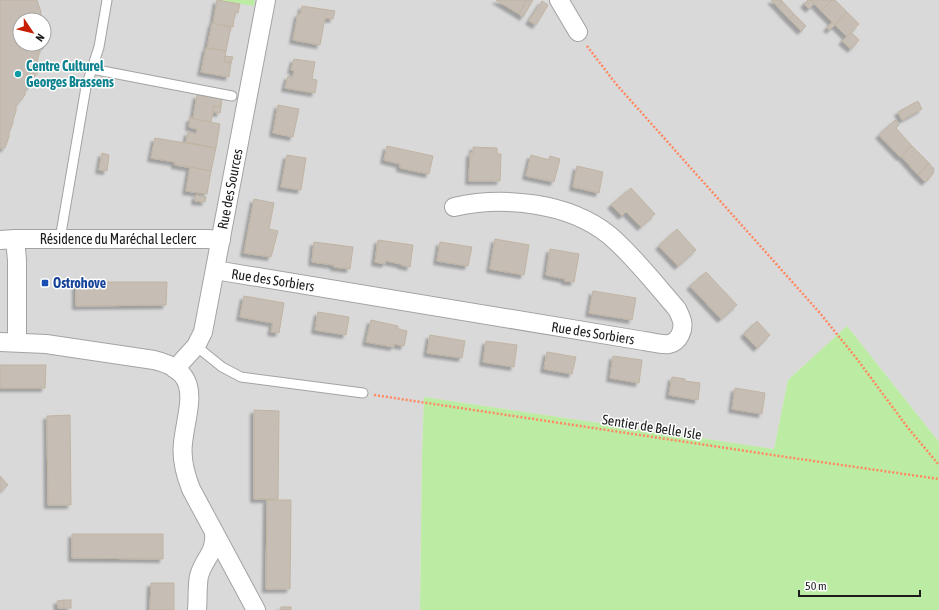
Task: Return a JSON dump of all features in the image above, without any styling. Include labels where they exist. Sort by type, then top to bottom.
[{"type":"street","name":"Rue des Sources","points":[[175,369],[196,346],[203,332],[216,270],[266,0]]},
{"type":"street","points":[[559,0],[578,32]]},
{"type":"street","name":"Rue des Sorbiers","points":[[216,270],[668,344],[677,340],[680,335],[682,321],[677,309],[617,242],[591,223],[559,210],[527,204],[480,202],[454,207]]},
{"type":"street","name":"Résidence du Maréchal Leclerc","points":[[175,369],[162,362],[154,360],[46,344],[9,342],[17,260],[8,240],[60,238],[221,240]]},
{"type":"street","points":[[175,369],[184,378],[189,390],[190,407],[183,443],[183,458],[184,468],[191,489],[256,610]]},
{"type":"street","points":[[197,610],[198,580],[202,568],[214,547],[214,533]]},
{"type":"lane","points":[[60,238],[86,87],[99,47],[107,0]]},
{"type":"lane","points":[[92,69],[232,96]]},
{"type":"lane","points":[[196,346],[222,367],[241,377],[363,393]]},
{"type":"path","points":[[578,32],[616,84],[842,339],[908,428],[939,465]]},
{"type":"path","name":"Sentier de Belle Isle","points":[[363,393],[939,479]]},
{"type":"shaded area","points":[[0,0],[939,0],[939,442],[847,326],[788,380],[774,449],[424,397],[420,610],[0,610]]},
{"type":"green space","points":[[218,0],[255,0],[254,6]]},
{"type":"green space","points":[[847,326],[939,442],[939,610],[420,610],[424,397],[774,449],[788,380]]},
{"type":"building","name":"Centre Culturel Georges Brassens","points":[[0,0],[37,0],[41,12],[12,12],[12,52],[39,52],[37,63],[41,64],[40,69],[33,78],[33,83],[25,91],[25,95],[16,106],[13,123],[5,148],[0,148]]},
{"type":"building","points":[[217,0],[240,4],[238,13],[235,12],[233,27],[213,24]]},
{"type":"building","points":[[496,0],[527,0],[519,14]]},
{"type":"building","points":[[527,0],[533,0],[523,17],[519,14]]},
{"type":"building","points":[[771,0],[781,0],[782,1],[777,6]]},
{"type":"building","points":[[808,0],[811,0],[814,4],[809,9],[804,4]]},
{"type":"building","points":[[811,0],[832,0],[821,11]]},
{"type":"building","points":[[832,0],[835,0],[847,12],[835,25],[821,11]]},
{"type":"building","points":[[542,1],[548,5],[536,25],[529,21]]},
{"type":"building","points":[[782,1],[794,14],[789,19],[777,6]]},
{"type":"building","points":[[302,6],[335,11],[333,19],[325,18],[320,45],[293,40],[298,14],[301,14]]},
{"type":"building","points":[[847,12],[859,24],[847,37],[835,25]]},
{"type":"building","points":[[794,14],[806,26],[801,31],[789,19]]},
{"type":"building","points":[[832,22],[835,25],[830,30],[827,28]]},
{"type":"building","points":[[212,23],[231,27],[226,51],[207,48]]},
{"type":"building","points":[[851,32],[859,40],[851,49],[842,41]]},
{"type":"building","points":[[206,48],[226,51],[224,61],[231,63],[229,77],[201,72]]},
{"type":"building","points":[[225,56],[233,57],[231,63],[224,61]]},
{"type":"building","points":[[294,59],[315,62],[312,79],[317,80],[315,93],[285,88],[288,76],[293,77],[294,70],[291,70]]},
{"type":"building","points":[[197,95],[222,99],[221,107],[214,106],[211,122],[193,119]]},
{"type":"building","points":[[918,101],[922,109],[902,120],[898,112]]},
{"type":"building","points":[[278,105],[299,109],[293,137],[273,133]]},
{"type":"building","points":[[214,106],[221,107],[220,113],[212,112]]},
{"type":"building","points":[[190,118],[220,124],[216,148],[186,142],[188,132],[196,134],[197,129],[189,127]]},
{"type":"building","points":[[895,120],[899,125],[896,128],[912,146],[900,157],[879,135]]},
{"type":"building","points":[[155,138],[216,148],[211,171],[175,165],[175,162],[151,158]]},
{"type":"building","points":[[387,146],[433,156],[429,174],[400,168],[400,164],[384,160]]},
{"type":"building","points":[[912,146],[929,163],[918,175],[901,156]]},
{"type":"building","points":[[473,147],[497,148],[497,154],[501,154],[500,181],[469,181],[470,153],[473,153]]},
{"type":"building","points":[[102,153],[109,155],[107,171],[99,170]]},
{"type":"building","points":[[287,155],[306,158],[301,190],[281,187]]},
{"type":"building","points":[[531,155],[549,160],[550,156],[560,159],[554,182],[526,176]]},
{"type":"building","points":[[929,163],[934,169],[933,174],[925,182],[918,175]]},
{"type":"building","points":[[577,166],[603,172],[599,193],[573,187]]},
{"type":"building","points":[[190,167],[211,171],[207,194],[186,191]]},
{"type":"building","points":[[631,188],[655,214],[641,227],[626,212],[622,216],[611,205]]},
{"type":"building","points":[[196,195],[206,197],[205,202],[195,201]]},
{"type":"building","points":[[254,199],[274,203],[269,229],[278,231],[271,257],[244,253]]},
{"type":"building","points":[[677,229],[696,250],[678,266],[659,246]]},
{"type":"building","points":[[495,239],[529,245],[524,275],[490,269]]},
{"type":"building","points":[[378,240],[413,245],[410,267],[386,261],[385,264],[375,262]]},
{"type":"building","points":[[314,242],[353,247],[350,269],[312,262]]},
{"type":"building","points":[[440,242],[472,247],[468,266],[437,261]]},
{"type":"building","points":[[550,249],[579,254],[574,282],[565,281],[565,279],[546,275]]},
{"type":"building","points":[[706,272],[737,305],[721,319],[690,286]]},
{"type":"building","points":[[76,282],[167,282],[166,305],[76,306]]},
{"type":"building","points":[[593,291],[636,298],[632,320],[589,313]]},
{"type":"building","points":[[244,296],[284,303],[279,333],[271,332],[273,323],[240,317]]},
{"type":"building","points":[[318,312],[349,317],[346,335],[315,330]]},
{"type":"building","points":[[371,320],[398,326],[398,329],[407,331],[404,346],[394,344],[394,347],[366,342]]},
{"type":"building","points":[[757,321],[770,335],[757,348],[744,334]]},
{"type":"building","points":[[430,335],[465,341],[462,358],[427,353]]},
{"type":"building","points":[[486,341],[517,345],[514,367],[483,362]]},
{"type":"building","points":[[547,352],[576,357],[572,374],[544,369]]},
{"type":"building","points":[[613,356],[642,360],[639,383],[610,378]]},
{"type":"building","points":[[0,365],[46,365],[45,388],[0,388]]},
{"type":"building","points":[[672,377],[700,383],[698,400],[669,395]]},
{"type":"building","points":[[735,388],[765,393],[762,414],[732,409]]},
{"type":"building","points":[[254,410],[279,411],[278,499],[254,499]]},
{"type":"building","points":[[70,415],[71,505],[48,505],[47,416]]},
{"type":"building","points":[[0,476],[8,485],[0,492]]},
{"type":"building","points":[[267,500],[291,500],[290,589],[266,589]]},
{"type":"building","points":[[72,534],[163,534],[163,559],[72,558]]},
{"type":"building","points":[[151,583],[174,583],[174,610],[150,610]]},
{"type":"building","points":[[64,600],[64,608],[58,608],[57,601]]},
{"type":"building","points":[[64,600],[71,600],[71,608],[64,608]]},
{"type":"building","points":[[281,607],[291,607],[291,610],[281,610]]},
{"type":"place","name":"Centre Culturel Georges Brassens","points":[[18,74]]},
{"type":"place","name":"Ostrohove","points":[[45,283]]}]
